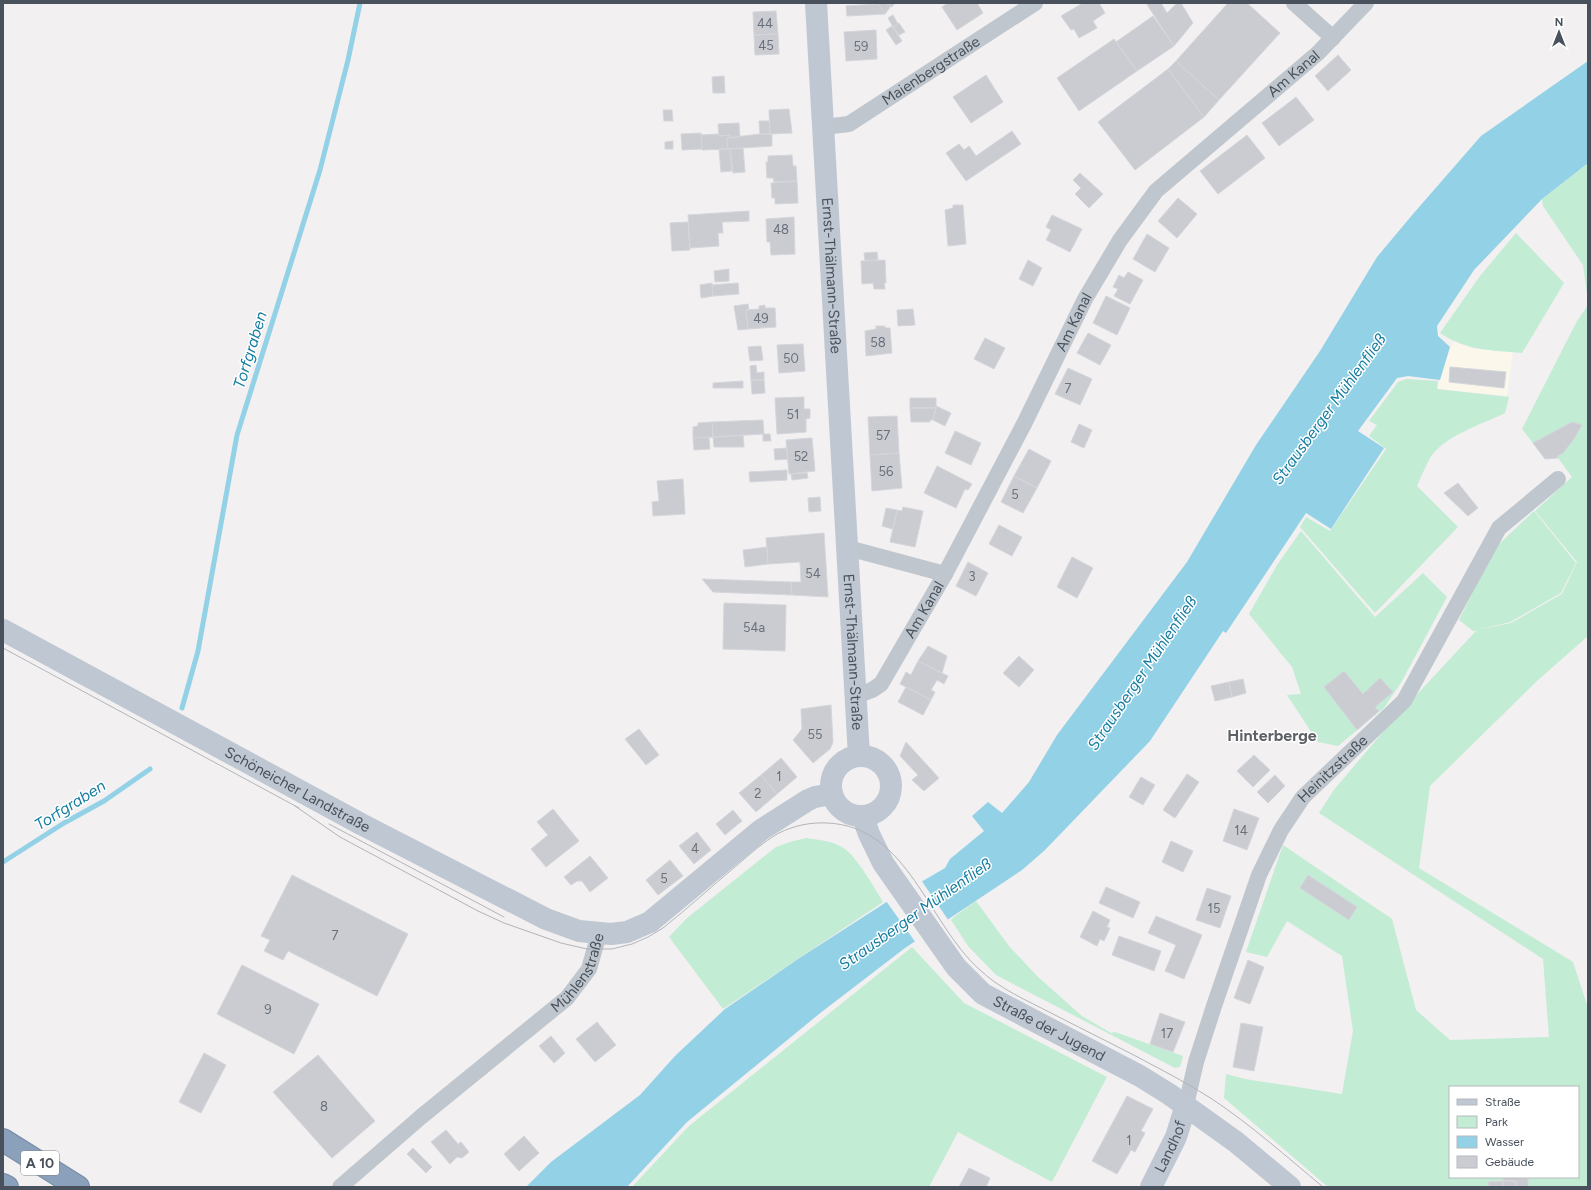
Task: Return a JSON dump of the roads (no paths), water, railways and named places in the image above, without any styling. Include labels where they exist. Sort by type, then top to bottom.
[{"type":"highway","name":"A 10","points":[[3,1140],[78,1187]]},
{"type":"highway","name":"A 10","points":[[3,1185],[7,1187]]},
{"type":"main road","name":"Ernst-Thälmann-Straße","points":[[816,3],[859,756]]},
{"type":"main road","name":"Schöneicher Landstraße","points":[[3,630],[356,821],[546,919],[579,931],[599,934]]},
{"type":"main road","points":[[859,756],[868,757],[877,761],[884,767],[889,775],[891,785],[887,803],[880,810],[863,816],[852,815],[843,810],[836,803],[832,794],[831,785],[833,776],[837,769],[847,760],[859,756]]},
{"type":"main road","name":"Mühlenstraße","points":[[599,934],[627,932],[650,922],[761,830],[808,800],[815,797],[832,794]]},
{"type":"main road","name":"Straße der Jugend","points":[[863,816],[869,834],[883,863],[956,967],[983,994],[1140,1076],[1186,1105],[1236,1142],[1290,1187]]},
{"type":"main road","name":"Landhof","points":[[1151,1187],[1176,1137],[1186,1105]]},
{"type":"street","name":"Maienbergstraße","points":[[823,127],[849,124],[1035,3]]},
{"type":"street","points":[[1294,3],[1333,38]]},
{"type":"street","name":"Am Kanal","points":[[856,696],[872,690],[881,684],[945,574],[1024,424],[1085,299],[1124,234],[1156,191],[1318,53],[1366,3]]},
{"type":"street","name":"Heinitzstraße","points":[[1186,1105],[1196,1062],[1214,1006],[1259,875],[1280,830],[1303,797],[1404,701],[1499,528],[1558,479]]},
{"type":"street","name":"Ernst-Thälmann-Straße","points":[[848,548],[945,574]]},
{"type":"street","name":"Mühlenstraße","points":[[340,1187],[422,1116],[566,998],[589,970],[599,934]]},
{"type":"water","name":"Strausberger Mühlenfließ","points":[[1588,61],[1588,163],[1542,199],[1474,270],[1437,326],[1438,336],[1450,347],[1440,380],[1408,376],[1397,378],[1358,431],[1384,448],[1331,529],[1306,513],[1226,633],[1223,631],[1150,741],[1045,850],[1022,870],[905,948],[819,1014],[687,1122],[627,1187],[526,1187],[551,1162],[640,1095],[675,1056],[725,1009],[798,959],[885,903],[945,868],[950,859],[984,831],[972,816],[988,802],[1002,813],[1029,782],[1057,735],[1187,562],[1256,445],[1320,351],[1377,257],[1481,136]]},
{"type":"waterway","name":"Torfgraben","points":[[182,708],[198,651],[237,435],[320,170],[348,60],[360,3]]},
{"type":"waterway","name":"Torfgraben","points":[[3,862],[64,823],[104,801],[150,769]]},
{"type":"tram line","points":[[3,648],[299,808]]},
{"type":"tram line","points":[[295,806],[340,837],[478,911],[504,923],[561,943],[587,949],[612,949],[632,944],[663,928],[756,849],[779,833],[796,826],[814,823],[827,823],[855,828],[878,841],[897,859],[914,880],[962,951],[988,977],[1014,994],[1181,1080],[1212,1099],[1255,1130],[1323,1187]]},
{"type":"tram line","points":[[329,824],[504,917]]},
{"type":"district","name":"Hinterberge","points":[[1272,735]]}]
